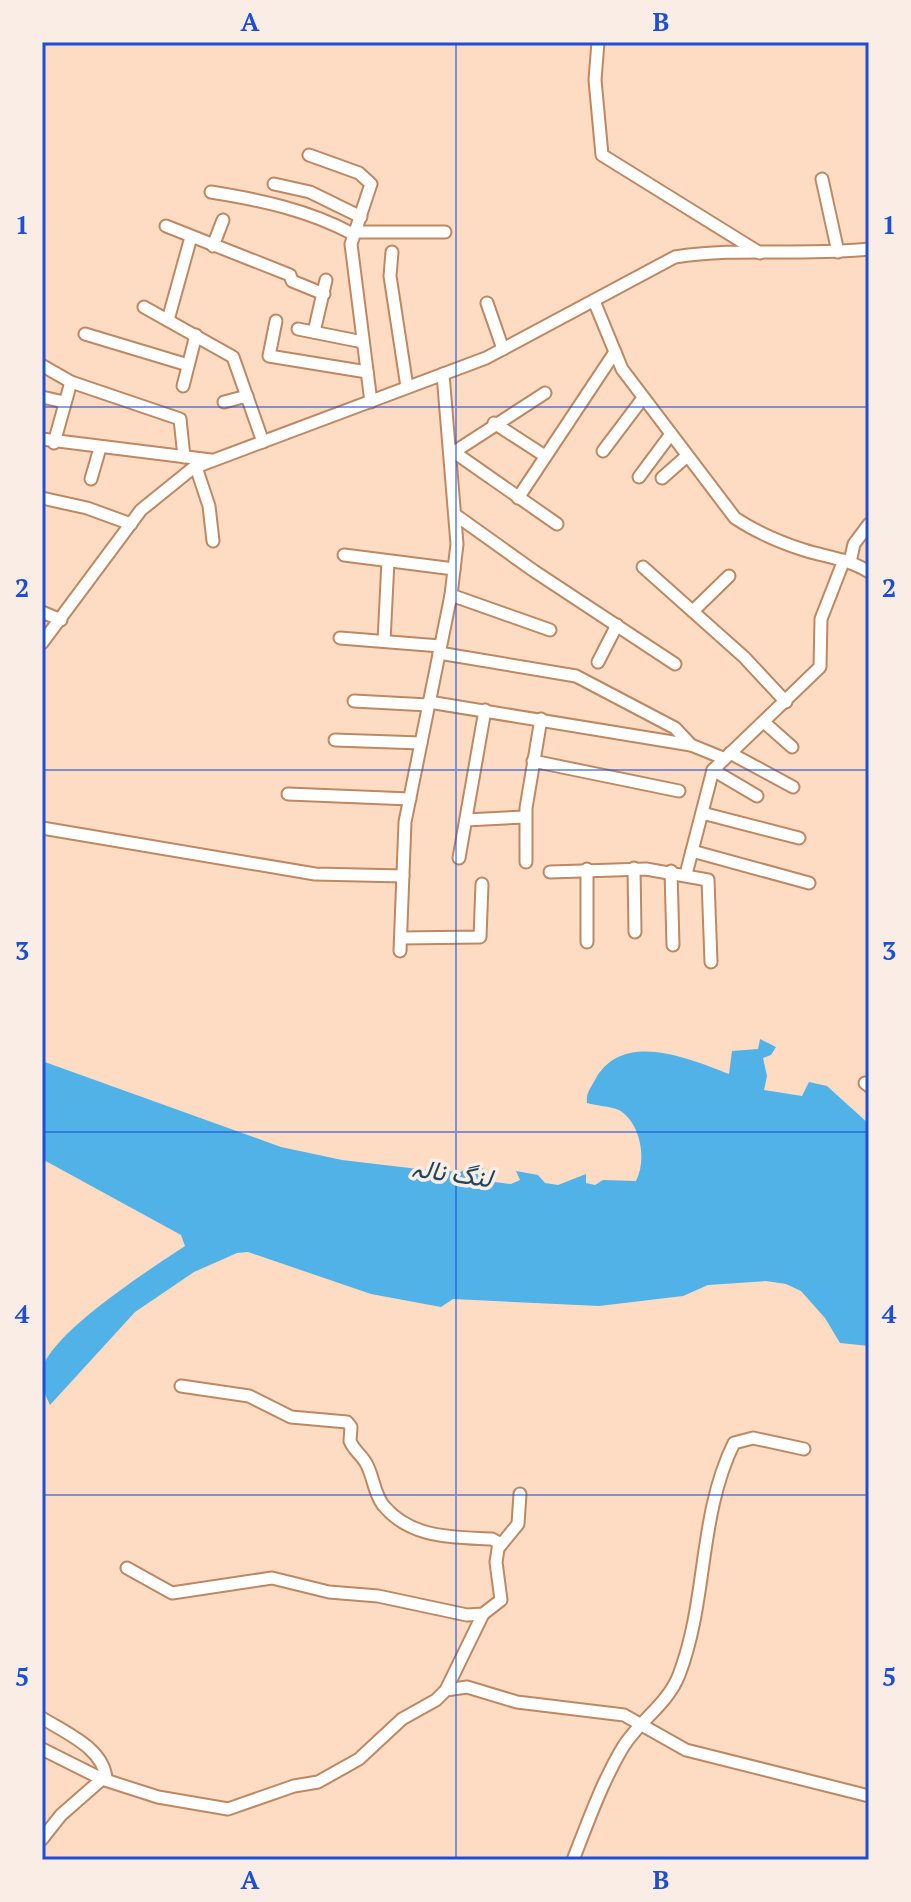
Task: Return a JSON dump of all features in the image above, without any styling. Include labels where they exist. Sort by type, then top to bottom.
[{"type":"street","points":[[598,42],[595,80],[602,155],[760,253]]},
{"type":"street","points":[[309,155],[368,179],[370,194],[354,233],[352,256],[371,402]]},
{"type":"street","points":[[822,179],[838,252]]},
{"type":"street","points":[[274,184],[310,192],[361,217]]},
{"type":"street","points":[[211,192],[264,201],[308,214],[354,233],[445,232]]},
{"type":"street","points":[[213,246],[223,220]]},
{"type":"street","points":[[166,226],[290,275],[292,281],[324,294]]},
{"type":"street","points":[[168,320],[191,237]]},
{"type":"street","points":[[42,643],[131,524],[175,479],[196,467],[503,349],[675,257],[706,252],[838,252],[869,249]]},
{"type":"street","points":[[392,252],[390,276],[407,387]]},
{"type":"street","points":[[314,332],[326,280]]},
{"type":"street","points":[[594,301],[622,369],[735,518],[755,531],[847,561],[869,572]]},
{"type":"street","points":[[487,303],[503,349]]},
{"type":"street","points":[[144,307],[233,357],[263,442]]},
{"type":"street","points":[[276,321],[269,356],[367,372]]},
{"type":"street","points":[[298,329],[363,342]]},
{"type":"street","points":[[85,334],[188,365]]},
{"type":"street","points":[[183,386],[196,335]]},
{"type":"street","points":[[518,498],[615,352]]},
{"type":"street","points":[[43,366],[71,382],[180,419],[184,457]]},
{"type":"street","points":[[443,374],[457,516],[454,569],[405,822],[400,944],[480,937],[482,884]]},
{"type":"street","points":[[54,443],[71,382]]},
{"type":"street","points":[[452,451],[545,393]]},
{"type":"street","points":[[224,402],[247,396]]},
{"type":"street","points":[[42,397],[64,402]]},
{"type":"street","points":[[603,451],[643,398]]},
{"type":"street","points":[[494,423],[545,456]]},
{"type":"street","points":[[639,477],[671,434]]},
{"type":"street","points":[[42,439],[54,443],[211,460]]},
{"type":"street","points":[[91,479],[100,448]]},
{"type":"street","points":[[452,451],[557,524]]},
{"type":"street","points":[[662,478],[687,456]]},
{"type":"street","points":[[196,467],[209,506],[213,541]]},
{"type":"street","points":[[42,498],[87,508],[131,524]]},
{"type":"street","points":[[457,516],[675,664]]},
{"type":"street","points":[[686,874],[713,770],[820,667],[821,619],[854,544],[869,524]]},
{"type":"street","points":[[344,555],[454,569]]},
{"type":"street","points":[[384,641],[388,561]]},
{"type":"street","points":[[643,567],[763,675],[786,702]]},
{"type":"street","points":[[693,611],[729,576]]},
{"type":"street","points":[[451,595],[550,630]]},
{"type":"street","points":[[42,612],[61,620]]},
{"type":"street","points":[[598,662],[617,625]]},
{"type":"street","points":[[340,638],[384,641],[576,676],[675,728],[691,745]]},
{"type":"street","points":[[354,701],[428,703],[485,710],[691,745],[727,756],[793,787]]},
{"type":"street","points":[[459,858],[485,710]]},
{"type":"street","points":[[526,862],[525,817],[541,719]]},
{"type":"street","points":[[765,723],[792,747]]},
{"type":"street","points":[[335,740],[421,743]]},
{"type":"street","points":[[533,761],[679,791]]},
{"type":"street","points":[[713,770],[757,796]]},
{"type":"street","points":[[288,794],[410,799]]},
{"type":"street","points":[[702,813],[799,838]]},
{"type":"street","points":[[466,820],[525,817]]},
{"type":"street","points":[[42,828],[315,874],[403,876]]},
{"type":"street","points":[[692,851],[809,883]]},
{"type":"street","points":[[550,872],[634,868],[671,871],[708,880],[711,962]]},
{"type":"street","points":[[634,868],[635,932]]},
{"type":"street","points":[[587,869],[587,942]]},
{"type":"street","points":[[671,871],[673,945]]},
{"type":"street","points":[[181,1386],[249,1396],[291,1417],[347,1422],[351,1427],[350,1441],[368,1466],[374,1489],[383,1505],[401,1520],[439,1537],[492,1539],[500,1546]]},
{"type":"street","points":[[573,1860],[624,1746],[669,1697],[680,1673],[703,1584],[704,1551],[714,1495],[734,1443],[753,1438],[804,1449]]},
{"type":"street","points":[[42,1749],[104,1780],[158,1797],[228,1809],[294,1786],[318,1782],[359,1759],[402,1719],[436,1700],[446,1690],[483,1614],[501,1600],[496,1562],[500,1546],[518,1524],[520,1494]]},
{"type":"street","points":[[127,1568],[172,1593],[272,1578],[329,1592],[378,1596],[461,1614],[483,1614]]},
{"type":"street","points":[[446,1690],[467,1687],[517,1702],[614,1713],[643,1724],[686,1750],[869,1796]]},
{"type":"street","points":[[42,1718],[96,1755],[106,1769],[104,1780],[61,1815],[42,1839]]},
{"type":"water","name":"لنگ نالہ","points":[[760,1039],[776,1047],[771,1055],[763,1058],[767,1076],[764,1090],[802,1096],[809,1082],[827,1086],[869,1124],[869,1346],[840,1343],[825,1318],[801,1291],[786,1284],[766,1281],[708,1285],[683,1296],[599,1306],[453,1299],[441,1307],[371,1294],[248,1252],[237,1253],[194,1272],[135,1312],[50,1405],[41,1378],[42,1369],[64,1337],[105,1302],[185,1246],[181,1235],[42,1159],[42,1061],[281,1147],[342,1160],[418,1169],[460,1172],[477,1164],[485,1170],[487,1181],[511,1184],[520,1180],[516,1171],[538,1175],[545,1183],[558,1185],[586,1174],[586,1183],[595,1185],[603,1180],[636,1181],[641,1163],[640,1142],[626,1116],[619,1110],[587,1103],[590,1089],[607,1065],[621,1056],[656,1052],[729,1074],[732,1051],[758,1049]]}]
